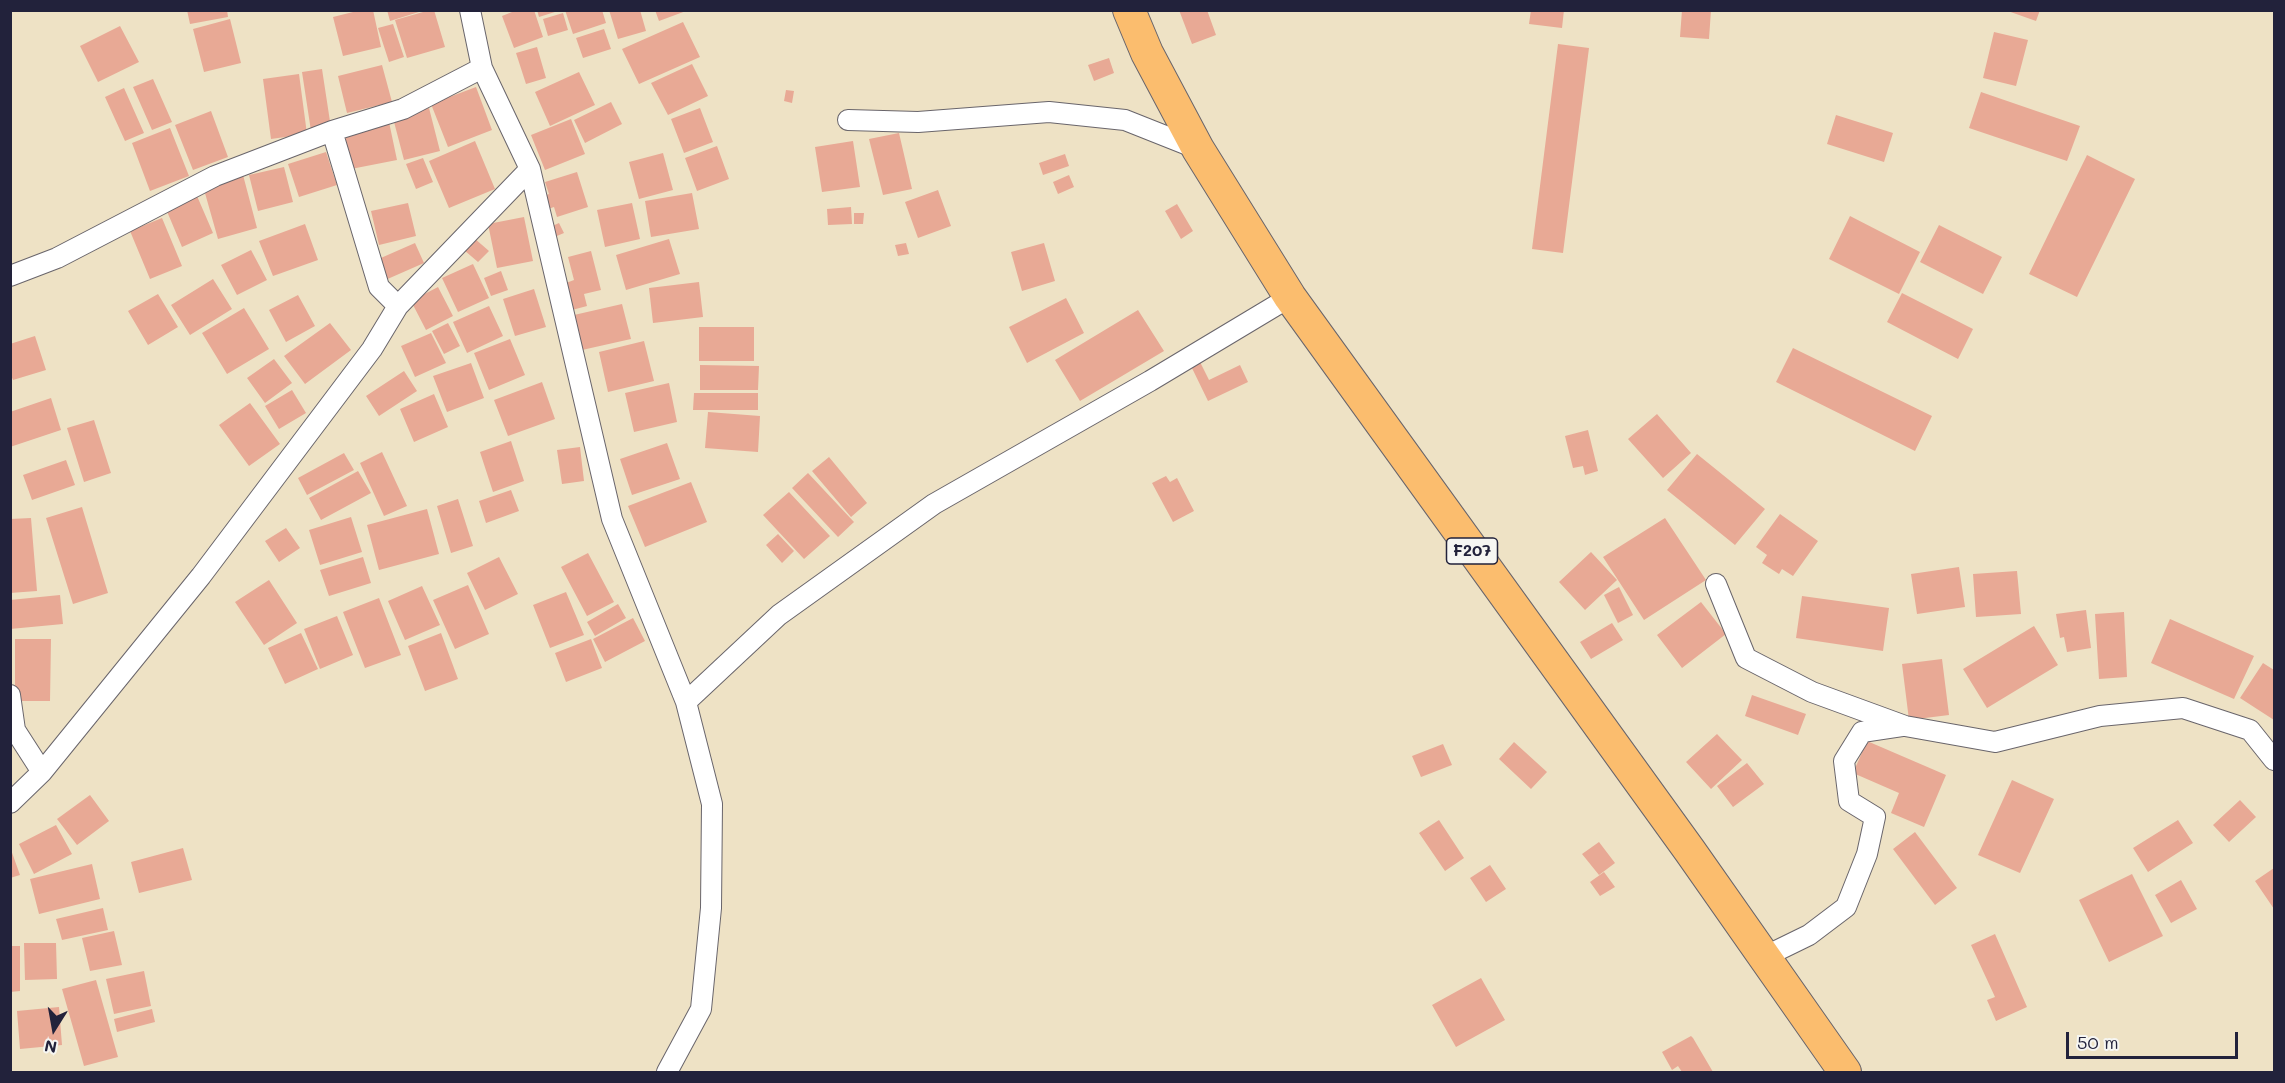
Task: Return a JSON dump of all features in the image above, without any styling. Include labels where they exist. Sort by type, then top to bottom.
[{"type":"main road","name":"F207","points":[[1129,10],[1147,53],[1198,149],[1290,297],[1766,956],[1845,1072]]},
{"type":"street","points":[[470,10],[482,68],[530,169],[612,519],[686,702],[712,804],[711,908],[701,1009],[667,1072]]},
{"type":"street","points":[[10,276],[57,258],[215,176],[332,131],[403,109],[482,68]]},
{"type":"street","points":[[848,120],[918,122],[1049,112],[1125,120],[1198,149]]},
{"type":"street","points":[[332,131],[379,287],[399,306]]},
{"type":"street","points":[[10,803],[42,772],[201,576],[372,349],[399,306],[530,169]]},
{"type":"street","points":[[686,702],[778,615],[934,504],[1150,381],[1290,297]]},
{"type":"street","points":[[1716,584],[1746,658],[1812,692],[1905,726],[1995,742],[2100,716],[2183,708],[2250,730],[2274,760]]},
{"type":"street","points":[[10,695],[15,730],[42,772]]},
{"type":"street","points":[[1766,956],[1809,935],[1846,907],[1867,854],[1875,817],[1849,801],[1844,761],[1862,732],[1905,726]]},
{"type":"building","points":[[187,10],[227,10],[228,17],[190,24]]},
{"type":"building","points":[[361,10],[373,10],[381,47],[343,56],[333,17]]},
{"type":"building","points":[[387,10],[422,10],[422,11],[390,21]]},
{"type":"building","points":[[434,10],[445,47],[407,58],[395,20]]},
{"type":"building","points":[[517,10],[534,10],[543,37],[514,48],[502,16]]},
{"type":"building","points":[[537,10],[558,10],[558,11],[539,17]]},
{"type":"building","points":[[565,10],[602,10],[606,23],[573,34]]},
{"type":"building","points":[[609,10],[640,10],[646,31],[618,39]]},
{"type":"building","points":[[655,10],[686,10],[686,11],[659,21]]},
{"type":"building","points":[[1179,10],[1207,10],[1216,35],[1192,44]]},
{"type":"building","points":[[1531,10],[1564,10],[1562,28],[1529,24]]},
{"type":"building","points":[[1682,10],[1711,10],[1709,39],[1680,37]]},
{"type":"building","points":[[2005,10],[2040,10],[2036,21]]},
{"type":"building","points":[[563,13],[568,30],[548,36],[543,19]]},
{"type":"building","points":[[230,19],[241,63],[204,72],[193,29]]},
{"type":"building","points":[[683,22],[700,57],[639,84],[622,49]]},
{"type":"building","points":[[393,24],[404,57],[389,62],[378,28]]},
{"type":"building","points":[[120,26],[139,62],[98,82],[80,46]]},
{"type":"building","points":[[604,29],[611,49],[583,58],[576,38]]},
{"type":"building","points":[[1994,32],[2028,40],[2016,86],[1983,78]]},
{"type":"building","points":[[1558,44],[1589,48],[1563,253],[1532,249]]},
{"type":"building","points":[[537,47],[546,78],[526,84],[516,53]]},
{"type":"building","points":[[1109,58],[1114,73],[1094,81],[1088,65]]},
{"type":"building","points":[[692,64],[708,96],[668,115],[651,83]]},
{"type":"building","points":[[382,65],[392,102],[347,113],[338,76]]},
{"type":"building","points":[[322,69],[331,128],[311,131],[302,72]]},
{"type":"building","points":[[579,72],[595,105],[550,126],[535,92]]},
{"type":"building","points":[[299,74],[307,134],[271,139],[263,79]]},
{"type":"building","points":[[153,79],[172,122],[152,130],[133,87]]},
{"type":"building","points":[[476,87],[492,130],[448,147],[431,104]]},
{"type":"building","points":[[124,88],[144,133],[125,141],[105,97]]},
{"type":"building","points":[[786,90],[794,91],[792,103],[784,101]]},
{"type":"building","points":[[1981,92],[2080,126],[2067,161],[1969,128]]},
{"type":"building","points":[[611,102],[622,124],[585,143],[574,120]]},
{"type":"building","points":[[429,108],[440,151],[404,160],[393,118]]},
{"type":"building","points":[[700,108],[713,142],[684,153],[671,119]]},
{"type":"building","points":[[211,111],[228,157],[193,170],[175,125]]},
{"type":"building","points":[[1836,115],[1893,133],[1884,162],[1827,144]]},
{"type":"building","points":[[571,119],[585,154],[545,170],[531,135]]},
{"type":"building","points":[[389,122],[397,160],[351,169],[344,131]]},
{"type":"building","points":[[170,128],[189,176],[150,191],[132,143]]},
{"type":"building","points":[[899,133],[912,189],[883,195],[869,139]]},
{"type":"building","points":[[475,141],[495,189],[449,208],[429,161]]},
{"type":"building","points":[[853,141],[860,187],[822,192],[815,147]]},
{"type":"building","points":[[717,146],[729,179],[697,191],[685,158]]},
{"type":"building","points":[[326,152],[337,185],[299,197],[288,164]]},
{"type":"building","points":[[663,153],[673,190],[639,199],[629,162]]},
{"type":"building","points":[[1065,154],[1069,166],[1043,175],[1039,163]]},
{"type":"building","points":[[2087,155],[2135,179],[2077,297],[2029,274]]},
{"type":"building","points":[[423,158],[433,182],[416,189],[406,164]]},
{"type":"building","points":[[284,167],[293,202],[258,211],[249,175]]},
{"type":"building","points":[[577,172],[588,207],[557,217],[554,207],[545,210],[541,197],[549,194],[545,182]]},
{"type":"building","points":[[243,175],[257,228],[218,239],[203,186]]},
{"type":"building","points":[[1069,175],[1074,187],[1058,194],[1053,182]]},
{"type":"building","points":[[938,190],[951,226],[918,238],[905,202]]},
{"type":"building","points":[[692,193],[699,229],[651,237],[645,201]]},
{"type":"building","points":[[197,196],[213,233],[182,247],[166,209]]},
{"type":"building","points":[[408,203],[416,236],[379,245],[371,211]]},
{"type":"building","points":[[632,203],[640,239],[605,247],[597,210]]},
{"type":"building","points":[[1177,204],[1193,231],[1181,239],[1165,211]]},
{"type":"building","points":[[851,207],[852,224],[828,225],[827,209]]},
{"type":"building","points":[[854,213],[864,213],[863,224],[854,224]]},
{"type":"building","points":[[1850,216],[1920,252],[1899,294],[1829,259]]},
{"type":"building","points":[[524,217],[533,261],[497,268],[488,224]]},
{"type":"building","points":[[162,218],[182,266],[150,279],[130,231]]},
{"type":"building","points":[[559,223],[564,233],[552,238],[548,228]]},
{"type":"building","points":[[305,224],[318,260],[273,276],[259,241]]},
{"type":"building","points":[[1939,225],[2002,257],[1983,294],[1920,262]]},
{"type":"building","points":[[474,238],[489,251],[478,262],[464,250]]},
{"type":"building","points":[[669,239],[680,274],[626,290],[616,255]]},
{"type":"building","points":[[415,243],[424,263],[383,281],[374,261]]},
{"type":"building","points":[[906,243],[909,254],[898,256],[895,245]]},
{"type":"building","points":[[1044,243],[1055,281],[1022,291],[1011,252]]},
{"type":"building","points":[[251,250],[267,280],[237,295],[221,265]]},
{"type":"building","points":[[591,251],[601,290],[584,294],[587,306],[572,310],[566,283],[574,280],[568,257]]},
{"type":"building","points":[[473,264],[489,298],[458,312],[442,278]]},
{"type":"building","points":[[501,271],[508,290],[491,296],[484,278]]},
{"type":"building","points":[[213,279],[232,309],[190,335],[171,305]]},
{"type":"building","points":[[699,282],[703,317],[653,323],[649,288]]},
{"type":"building","points":[[438,287],[453,316],[426,330],[411,301]]},
{"type":"building","points":[[534,289],[546,327],[515,336],[503,299]]},
{"type":"building","points":[[1902,293],[1973,329],[1958,359],[1887,322]]},
{"type":"building","points":[[158,294],[178,327],[148,345],[128,311]]},
{"type":"building","points":[[298,295],[315,326],[286,342],[269,310]]},
{"type":"building","points":[[1066,298],[1084,333],[1027,363],[1009,327]]},
{"type":"building","points":[[622,304],[631,339],[582,350],[574,315]]},
{"type":"building","points":[[489,306],[503,336],[467,353],[453,322]]},
{"type":"building","points":[[244,308],[269,349],[227,374],[202,333]]},
{"type":"building","points":[[1138,310],[1164,351],[1080,401],[1055,360]]},
{"type":"building","points":[[330,323],[351,350],[305,384],[284,356]]},
{"type":"building","points":[[448,323],[460,346],[444,354],[432,331]]},
{"type":"building","points":[[699,327],[754,327],[754,361],[699,361]]},
{"type":"building","points":[[431,333],[446,363],[415,377],[401,346]]},
{"type":"building","points":[[35,336],[46,370],[13,380],[10,373],[10,344]]},
{"type":"building","points":[[510,339],[525,375],[489,390],[474,353]]},
{"type":"building","points":[[644,341],[654,381],[608,392],[599,352]]},
{"type":"building","points":[[1793,348],[1932,416],[1915,451],[1776,382]]},
{"type":"building","points":[[274,359],[292,383],[265,403],[247,378]]},
{"type":"building","points":[[1200,362],[1209,380],[1240,365],[1248,382],[1208,401],[1191,366]]},
{"type":"building","points":[[471,363],[484,398],[447,412],[433,376]]},
{"type":"building","points":[[700,365],[759,366],[758,390],[700,390]]},
{"type":"building","points":[[404,371],[417,391],[379,416],[366,396]]},
{"type":"building","points":[[542,382],[555,419],[508,436],[494,400]]},
{"type":"building","points":[[669,383],[677,422],[634,432],[625,393]]},
{"type":"building","points":[[292,390],[306,413],[279,429],[265,406]]},
{"type":"building","points":[[694,393],[758,393],[758,410],[693,410]]},
{"type":"building","points":[[434,394],[448,427],[414,442],[400,409]]},
{"type":"building","points":[[51,398],[61,430],[10,447],[10,412]]},
{"type":"building","points":[[250,403],[280,444],[249,466],[219,425]]},
{"type":"building","points":[[708,412],[760,416],[758,452],[705,448]]},
{"type":"building","points":[[1657,414],[1691,453],[1663,478],[1628,439]]},
{"type":"building","points":[[94,420],[111,473],[84,482],[67,428]]},
{"type":"building","points":[[1588,430],[1598,471],[1585,475],[1583,466],[1573,468],[1565,436]]},
{"type":"building","points":[[511,441],[524,481],[493,492],[480,452]]},
{"type":"building","points":[[667,443],[680,479],[632,495],[620,459]]},
{"type":"building","points":[[580,447],[584,481],[562,484],[557,450]]},
{"type":"building","points":[[382,452],[407,506],[384,516],[360,463]]},
{"type":"building","points":[[344,453],[354,470],[307,495],[298,478]]},
{"type":"building","points":[[1697,454],[1765,509],[1735,545],[1667,490]]},
{"type":"building","points":[[829,457],[867,503],[851,517],[812,471]]},
{"type":"building","points":[[66,460],[75,485],[32,500],[23,475]]},
{"type":"building","points":[[358,471],[371,493],[321,520],[309,498]]},
{"type":"building","points":[[808,473],[854,522],[838,537],[792,488]]},
{"type":"building","points":[[1166,476],[1170,482],[1177,478],[1194,511],[1173,522],[1152,483]]},
{"type":"building","points":[[691,482],[707,522],[645,547],[628,506]]},
{"type":"building","points":[[511,490],[519,511],[486,523],[479,501]]},
{"type":"building","points":[[789,492],[830,536],[804,559],[763,515]]},
{"type":"building","points":[[458,499],[473,546],[451,553],[437,506]]},
{"type":"building","points":[[82,507],[108,593],[73,604],[46,518]]},
{"type":"building","points":[[427,509],[439,554],[379,570],[367,525]]},
{"type":"building","points":[[1780,514],[1818,541],[1793,576],[1782,569],[1779,574],[1762,563],[1767,555],[1756,547]]},
{"type":"building","points":[[351,517],[362,552],[320,565],[309,530]]},
{"type":"building","points":[[31,518],[37,591],[10,593],[10,519]]},
{"type":"building","points":[[1665,518],[1706,580],[1644,620],[1603,557]]},
{"type":"building","points":[[286,528],[300,548],[279,562],[265,541]]},
{"type":"building","points":[[778,534],[794,551],[782,563],[766,545]]},
{"type":"building","points":[[1591,552],[1617,580],[1585,610],[1559,582]]},
{"type":"building","points":[[588,553],[614,602],[587,616],[561,567]]},
{"type":"building","points":[[363,557],[371,583],[329,596],[320,570]]},
{"type":"building","points":[[499,557],[518,594],[485,610],[467,573]]},
{"type":"building","points":[[1959,567],[1965,607],[1917,614],[1911,574]]},
{"type":"building","points":[[2017,571],[2021,614],[1976,617],[1973,574]]},
{"type":"building","points":[[269,580],[297,623],[264,645],[235,602]]},
{"type":"building","points":[[468,585],[489,634],[455,649],[433,600]]},
{"type":"building","points":[[422,586],[440,625],[405,640],[388,601]]},
{"type":"building","points":[[1619,587],[1633,615],[1618,623],[1604,595]]},
{"type":"building","points":[[566,592],[584,635],[550,648],[533,605]]},
{"type":"building","points":[[60,595],[63,624],[10,629],[10,600]]},
{"type":"building","points":[[1802,596],[1889,608],[1883,651],[1796,638]]},
{"type":"building","points":[[379,598],[401,655],[365,668],[343,612]]},
{"type":"building","points":[[1701,602],[1726,634],[1682,668],[1657,635]]},
{"type":"building","points":[[618,604],[626,618],[595,636],[587,622]]},
{"type":"building","points":[[2086,610],[2091,648],[2067,652],[2064,637],[2060,638],[2056,614]]},
{"type":"building","points":[[2124,612],[2127,677],[2099,679],[2095,614]]},
{"type":"building","points":[[337,616],[353,655],[320,669],[304,629]]},
{"type":"building","points":[[633,618],[645,641],[605,662],[593,639]]},
{"type":"building","points":[[2170,619],[2254,656],[2234,699],[2151,663]]},
{"type":"building","points":[[1612,623],[1623,640],[1591,659],[1580,642]]},
{"type":"building","points":[[2034,626],[2058,665],[1987,708],[1963,669]]},
{"type":"building","points":[[301,633],[318,669],[285,684],[268,648]]},
{"type":"building","points":[[441,633],[458,679],[425,691],[408,646]]},
{"type":"building","points":[[15,639],[51,639],[50,701],[15,701]]},
{"type":"building","points":[[591,639],[602,668],[566,682],[555,653]]},
{"type":"building","points":[[1942,659],[1949,715],[1909,720],[1902,664]]},
{"type":"building","points":[[2263,663],[2274,670],[2274,720],[2240,698]]},
{"type":"building","points":[[1752,695],[1806,714],[1798,735],[1745,716]]},
{"type":"building","points":[[1717,734],[1742,760],[1711,789],[1686,762]]},
{"type":"building","points":[[1867,741],[1946,775],[1924,827],[1891,813],[1899,793],[1853,773]]},
{"type":"building","points":[[1514,742],[1547,772],[1531,789],[1499,759]]},
{"type":"building","points":[[1443,744],[1452,765],[1421,777],[1412,756]]},
{"type":"building","points":[[1747,763],[1764,784],[1733,807],[1717,786]]},
{"type":"building","points":[[2012,780],[2054,799],[2020,873],[1978,855]]},
{"type":"building","points":[[90,795],[109,821],[77,845],[57,819]]},
{"type":"building","points":[[2240,800],[2256,817],[2229,842],[2213,825]]},
{"type":"building","points":[[1439,820],[1464,858],[1445,871],[1419,833]]},
{"type":"building","points":[[2178,820],[2193,843],[2148,872],[2133,848]]},
{"type":"building","points":[[56,825],[72,854],[34,874],[19,844]]},
{"type":"building","points":[[1915,832],[1957,888],[1935,905],[1893,849]]},
{"type":"building","points":[[1599,842],[1615,863],[1599,875],[1582,854]]},
{"type":"building","points":[[10,847],[20,875],[10,878]]},
{"type":"building","points":[[183,848],[192,880],[139,893],[131,862]]},
{"type":"building","points":[[92,864],[100,899],[39,914],[30,879]]},
{"type":"building","points":[[1490,865],[1506,889],[1486,902],[1470,878]]},
{"type":"building","points":[[2274,868],[2274,909],[2255,881]]},
{"type":"building","points":[[1604,872],[1615,887],[1600,896],[1590,882]]},
{"type":"building","points":[[2132,874],[2163,936],[2109,962],[2079,900]]},
{"type":"building","points":[[2181,880],[2197,909],[2171,923],[2155,895]]},
{"type":"building","points":[[103,908],[108,930],[62,940],[56,919]]},
{"type":"building","points":[[114,931],[122,965],[90,971],[82,938]]},
{"type":"building","points":[[1995,934],[2027,1007],[1996,1021],[1987,1000],[1995,997],[1971,945]]},
{"type":"building","points":[[24,943],[56,943],[57,979],[25,980]]},
{"type":"building","points":[[10,946],[20,946],[20,991],[10,992]]},
{"type":"building","points":[[144,971],[151,1006],[114,1014],[106,979]]},
{"type":"building","points":[[1481,978],[1505,1020],[1456,1047],[1432,1005]]},
{"type":"building","points":[[96,980],[118,1057],[84,1066],[62,989]]},
{"type":"building","points":[[59,1007],[62,1045],[20,1049],[17,1011]]},
{"type":"building","points":[[152,1009],[155,1022],[117,1032],[114,1019]]},
{"type":"building","points":[[1691,1036],[1713,1072],[1682,1072],[1678,1066],[1672,1070],[1662,1052]]}]
